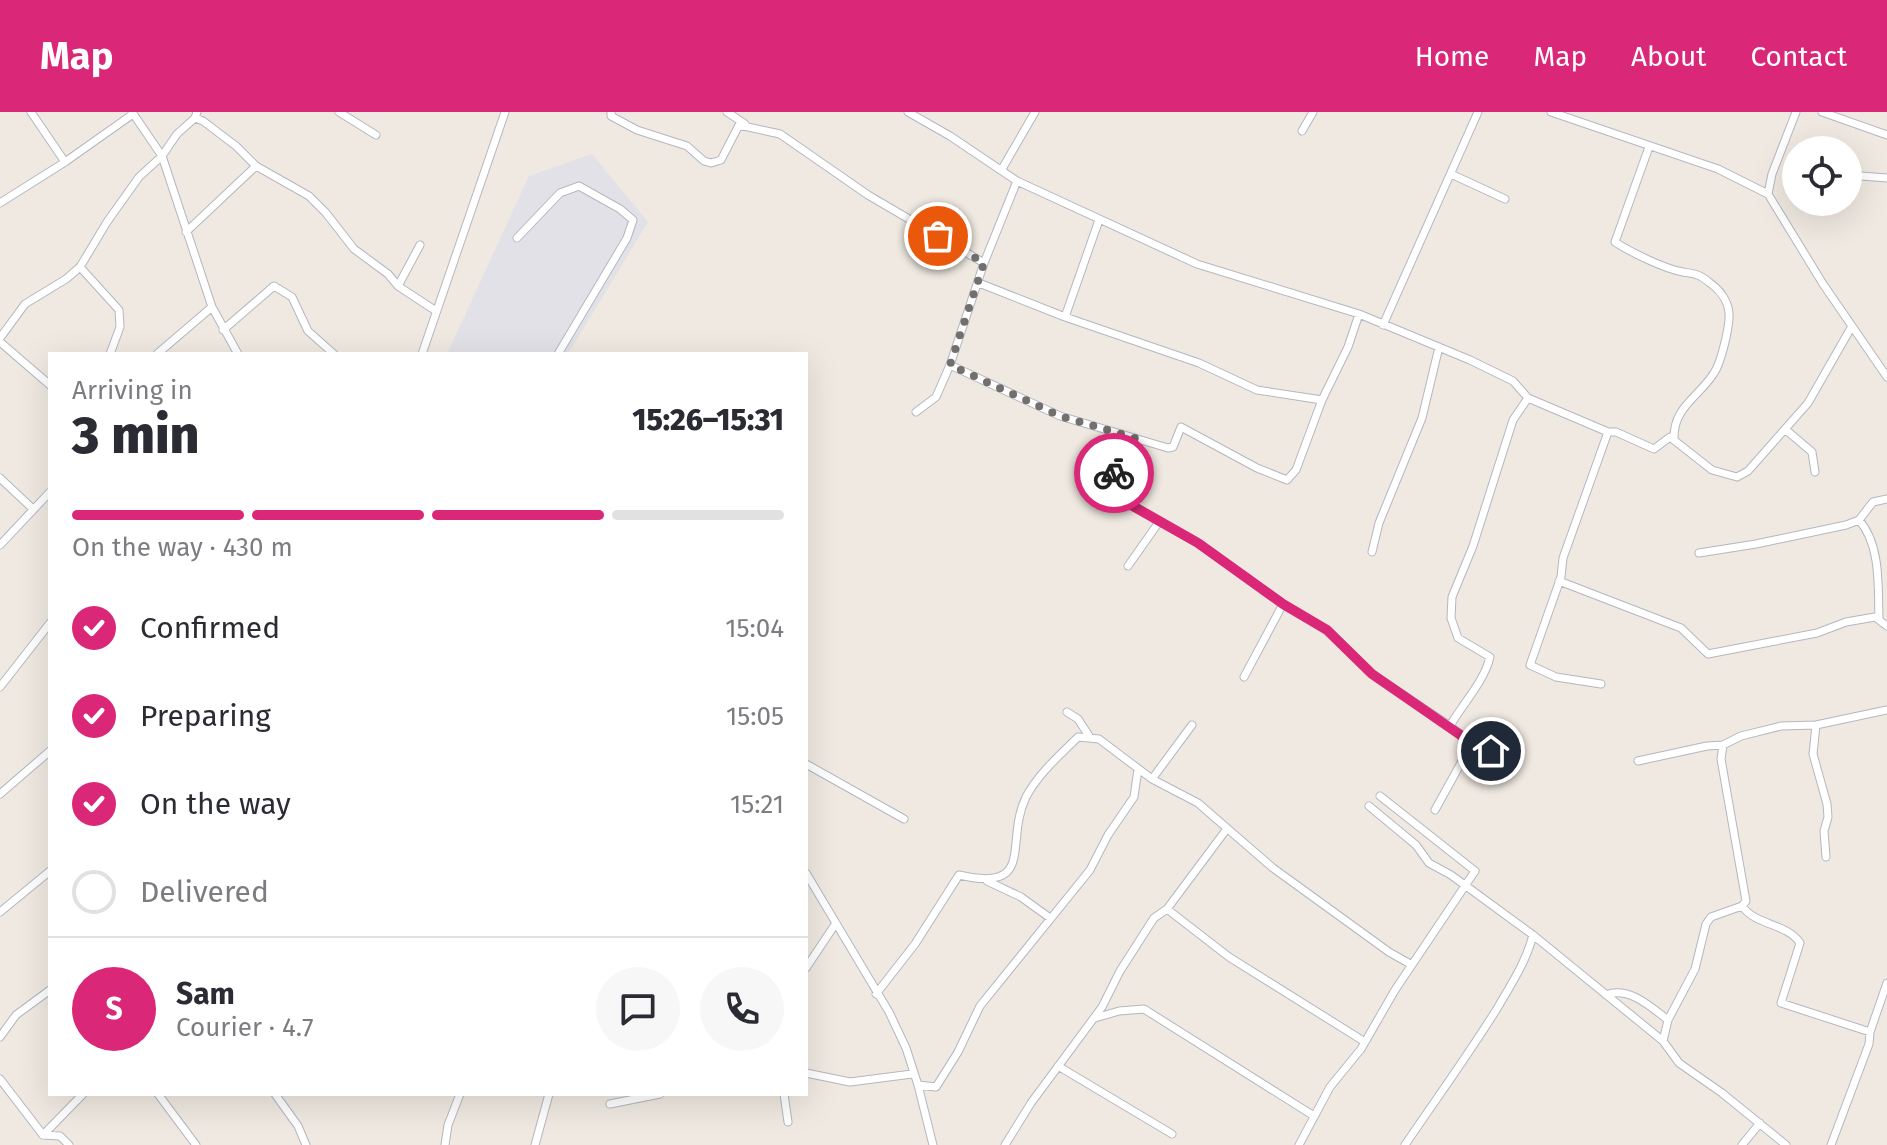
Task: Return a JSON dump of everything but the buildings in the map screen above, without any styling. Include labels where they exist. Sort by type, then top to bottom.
[{"type":"street","points":[[31,112],[65,162]]},
{"type":"street","points":[[339,112],[376,135]]},
{"type":"street","points":[[423,352],[505,112]]},
{"type":"street","points":[[611,112],[611,116],[637,130],[687,146],[704,161],[711,163],[721,160],[736,127],[747,125]]},
{"type":"street","points":[[727,112],[747,125],[780,134],[868,195],[984,263]]},
{"type":"street","points":[[908,112],[1017,181],[1197,264],[1359,314],[1513,381],[1528,398],[1654,449],[1670,437],[1712,470],[1737,477],[1748,471],[1808,403],[1852,326]]},
{"type":"street","points":[[1002,169],[1035,112]]},
{"type":"street","points":[[1302,131],[1313,112]]},
{"type":"street","points":[[1383,325],[1478,112]]},
{"type":"street","points":[[1551,112],[1718,169],[1768,194],[1887,377]]},
{"type":"street","points":[[1768,194],[1772,174],[1796,112]]},
{"type":"street","points":[[1822,112],[1887,135]]},
{"type":"street","points":[[0,203],[65,162],[132,113],[162,156],[212,307],[237,352]]},
{"type":"street","points":[[48,383],[0,340],[25,304],[80,267],[139,177],[162,156],[177,134],[196,115],[256,166],[309,196],[354,249],[388,274],[398,286],[436,311]]},
{"type":"street","points":[[1649,147],[1615,242],[1682,272],[1694,272],[1724,296],[1729,314],[1714,373],[1677,417],[1674,439]]},
{"type":"street","points":[[186,232],[256,166]]},
{"type":"street","points":[[1451,174],[1505,199]]},
{"type":"street","points":[[1862,176],[1884,178],[1887,187]]},
{"type":"street","points":[[916,412],[936,397],[950,365],[984,263],[1017,181]]},
{"type":"street","points":[[517,238],[560,193],[579,186],[633,220],[627,238],[559,352]]},
{"type":"street","points":[[1065,317],[1099,220]]},
{"type":"street","points":[[398,286],[420,245]]},
{"type":"street","points":[[80,267],[119,310],[120,327],[111,352]]},
{"type":"street","points":[[979,283],[1065,317],[1199,363],[1257,390],[1322,400]]},
{"type":"street","points":[[223,330],[274,286],[292,297],[308,331],[332,352]]},
{"type":"street","points":[[159,352],[212,307]]},
{"type":"street","points":[[950,365],[1060,416],[1171,448],[1181,427],[1257,468],[1287,480],[1296,470],[1359,314]]},
{"type":"street","points":[[1372,552],[1379,523],[1422,418],[1439,347]]},
{"type":"street","points":[[1450,726],[1464,701],[1486,673],[1490,657],[1458,638],[1451,618],[1452,597],[1473,546],[1513,420],[1528,398]]},
{"type":"street","points":[[1786,430],[1812,452],[1815,472]]},
{"type":"street","points":[[1601,684],[1556,677],[1530,665],[1559,581],[1563,558],[1608,432]]},
{"type":"street","points":[[1135,438],[1107,484],[1124,501],[1198,543],[1283,604],[1327,630],[1372,674],[1472,743],[1491,751]]},
{"type":"street","points":[[0,478],[33,509]]},
{"type":"street","points":[[0,545],[48,494]]},
{"type":"street","points":[[1699,553],[1796,536],[1859,520],[1873,502],[1887,499]]},
{"type":"street","points":[[1859,520],[1872,544],[1879,619]]},
{"type":"street","points":[[1128,566],[1159,522]]},
{"type":"street","points":[[1559,581],[1681,628],[1708,654],[1817,633],[1846,622],[1875,617],[1887,626]]},
{"type":"street","points":[[1244,677],[1283,604]]},
{"type":"street","points":[[0,687],[48,626]]},
{"type":"street","points":[[1638,761],[1723,745],[1741,736],[1781,726],[1816,725],[1887,710]]},
{"type":"street","points":[[1067,712],[1078,719],[1089,736]]},
{"type":"street","points":[[1152,779],[1192,725]]},
{"type":"street","points":[[1816,725],[1813,754],[1827,804],[1828,817],[1824,831],[1826,857]]},
{"type":"street","points":[[987,881],[1006,874],[1016,860],[1017,831],[1025,801],[1038,776],[1078,737],[1089,736],[1099,739],[1152,779],[1198,803],[1273,868],[1389,952],[1412,965]]},
{"type":"street","points":[[1435,810],[1472,743]]},
{"type":"street","points":[[1663,1041],[1668,1020],[1695,969],[1706,924],[1711,917],[1742,906],[1746,901],[1721,759],[1723,745]]},
{"type":"street","points":[[0,794],[48,753]]},
{"type":"street","points":[[808,765],[904,819]]},
{"type":"street","points":[[918,1085],[936,1087],[958,1052],[980,1006],[1090,870],[1108,835],[1134,797],[1138,769]]},
{"type":"street","points":[[1299,1145],[1330,1087],[1365,1042],[1475,871],[1380,796]]},
{"type":"street","points":[[1369,806],[1416,845],[1429,863],[1466,885],[1533,935],[1663,1041],[1679,1063],[1786,1145]]},
{"type":"street","points":[[1005,1145],[1092,1019],[1154,918],[1167,909],[1226,830]]},
{"type":"street","points":[[0,912],[48,873]]},
{"type":"street","points":[[876,994],[915,944],[959,875],[987,881],[1021,897],[1050,918]]},
{"type":"street","points":[[808,876],[889,1012],[918,1085],[933,1145]]},
{"type":"street","points":[[1742,906],[1748,915],[1790,933],[1800,943],[1781,1003],[1870,1032]]},
{"type":"street","points":[[1167,909],[1229,957],[1365,1042]]},
{"type":"street","points":[[808,965],[836,923]]},
{"type":"street","points":[[1405,1145],[1493,1015],[1527,957],[1533,935]]},
{"type":"street","points":[[1831,1145],[1869,1044],[1870,1032],[1884,1001],[1887,983]]},
{"type":"street","points":[[0,1037],[16,1015],[48,991]]},
{"type":"street","points":[[1606,995],[1617,992],[1632,996],[1668,1020]]},
{"type":"street","points":[[1092,1019],[1119,1011],[1144,1009],[1314,1116]]},
{"type":"street","points":[[1058,1066],[1172,1134]]},
{"type":"street","points":[[808,1073],[850,1082],[912,1074]]},
{"type":"street","points":[[0,1079],[43,1135],[60,1136],[69,1145]]},
{"type":"street","points":[[43,1135],[81,1096]]},
{"type":"street","points":[[159,1096],[196,1145]]},
{"type":"street","points":[[276,1096],[298,1126],[306,1145]]},
{"type":"street","points":[[445,1145],[448,1125],[459,1096]]},
{"type":"street","points":[[535,1145],[548,1096]]},
{"type":"street","points":[[610,1104],[650,1096]]},
{"type":"street","points":[[784,1096],[788,1122]]},
{"type":"street","points":[[1742,1145],[1760,1123]]},
{"type":"shaded area","points":[[592,154],[648,222],[569,352],[448,352],[529,176]]},
{"type":"way so far","points":[[938,236],[984,263],[950,365],[1060,416],[1135,438],[1114,473]]},
{"type":"route","points":[[1114,473],[1107,484],[1124,501],[1198,543],[1283,604],[1327,630],[1372,674],[1472,743],[1491,751]]}]
